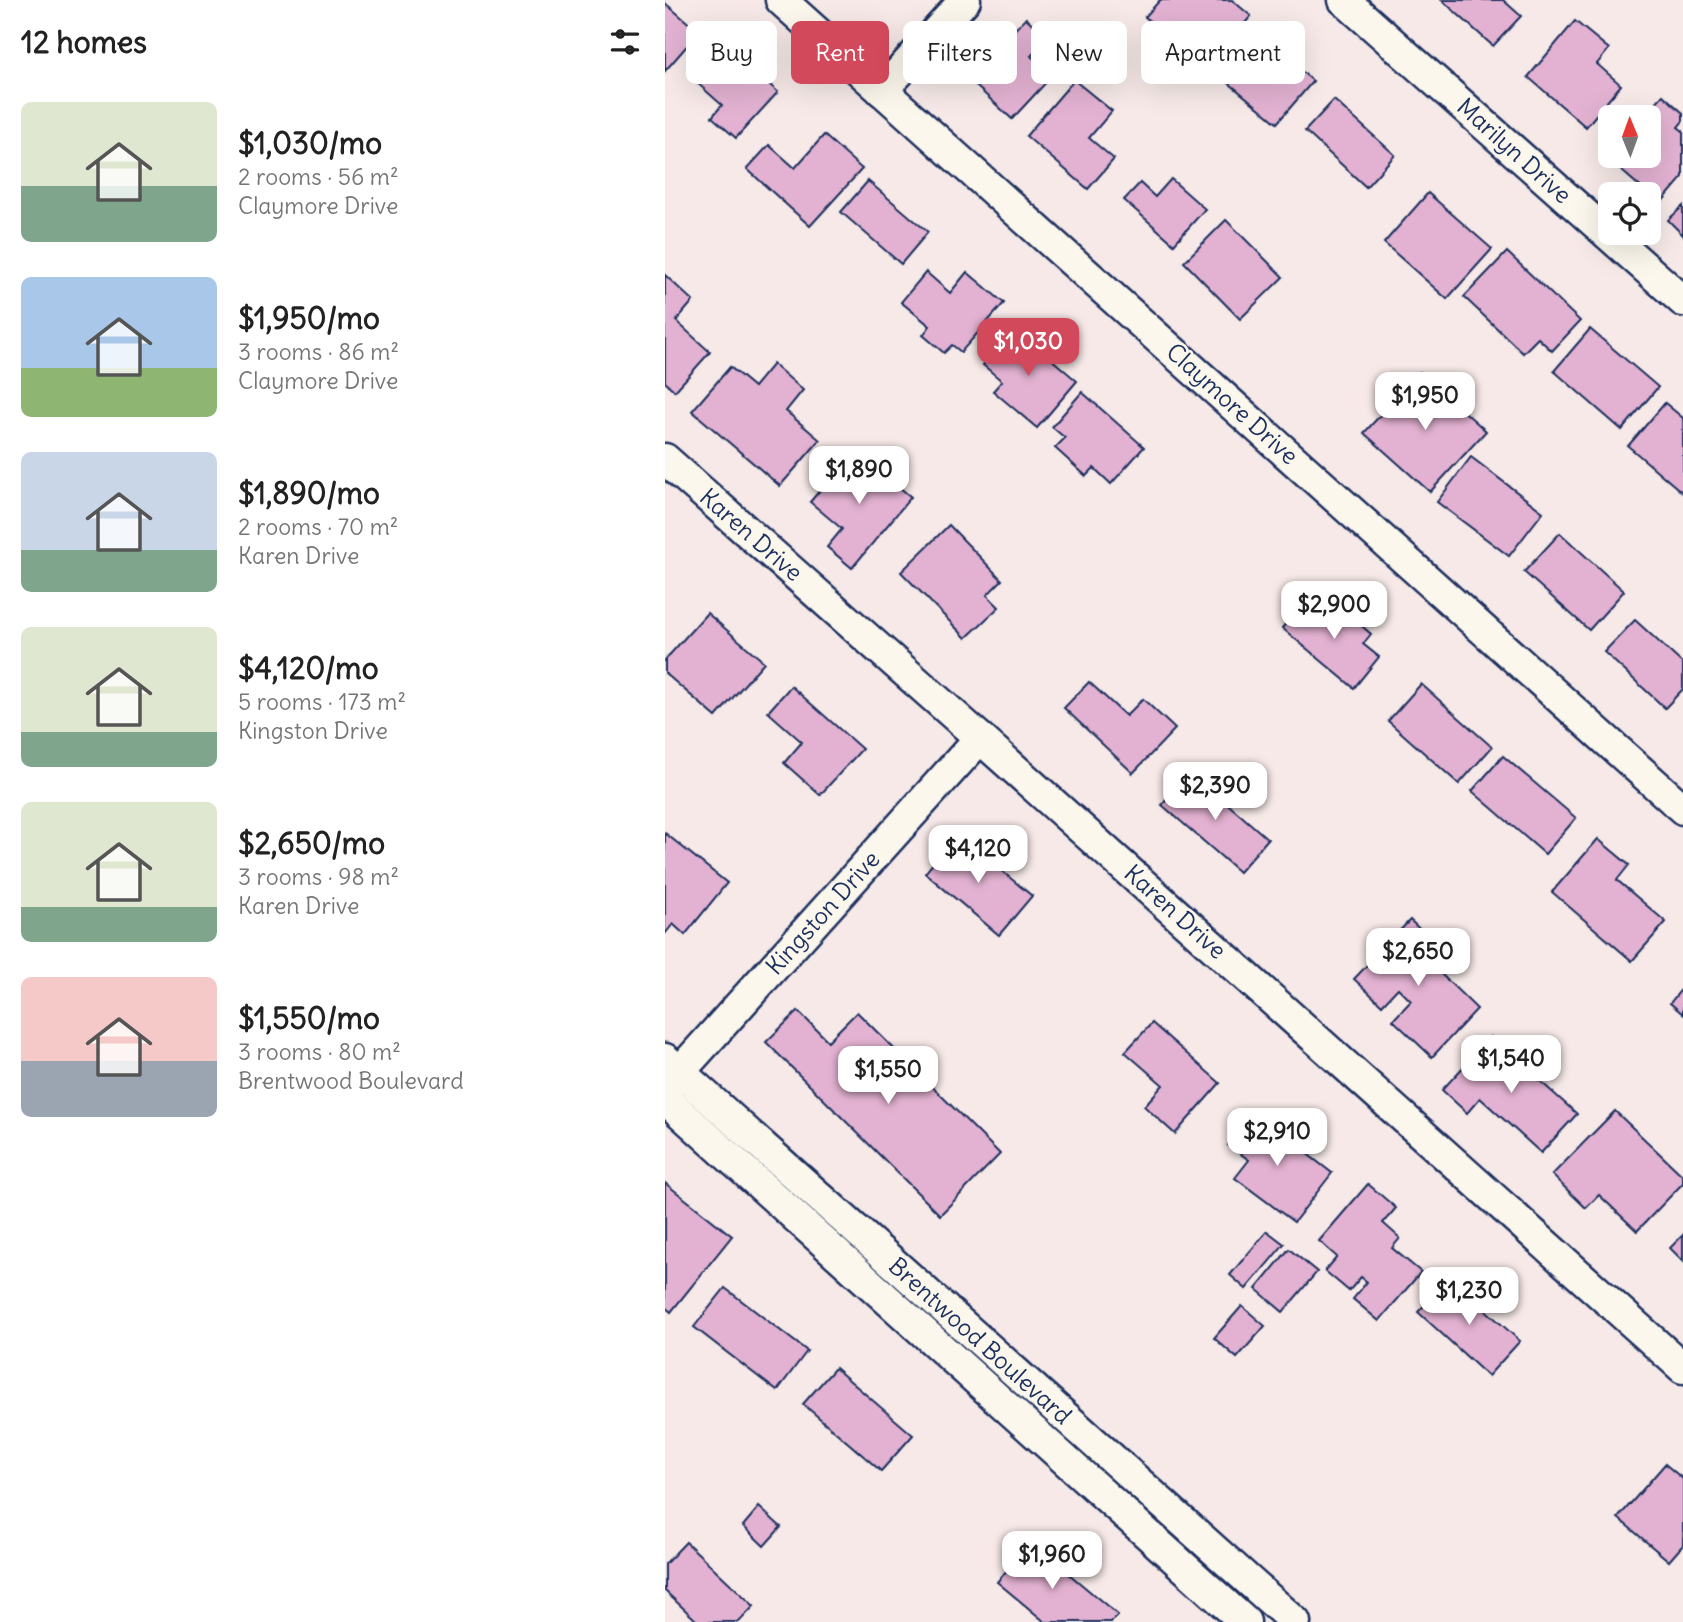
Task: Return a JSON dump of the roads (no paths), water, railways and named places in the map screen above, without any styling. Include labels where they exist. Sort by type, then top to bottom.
[{"type":"street","name":"Claymore Drive","points":[[781,0],[1683,809]]},
{"type":"street","points":[[882,91],[965,0]]},
{"type":"street","name":"Marilyn Drive","points":[[1344,0],[1683,301]]},
{"type":"street","name":"Karen Drive","points":[[665,459],[1683,1368]]},
{"type":"street","name":"Kingston Drive","points":[[670,1073],[980,738]]},
{"type":"street","name":"Brentwood Boulevard","points":[[670,1073],[1295,1622]]},
{"type":"street","name":"Brentwood Boulevard","points":[[665,1099],[1245,1622]]}]
